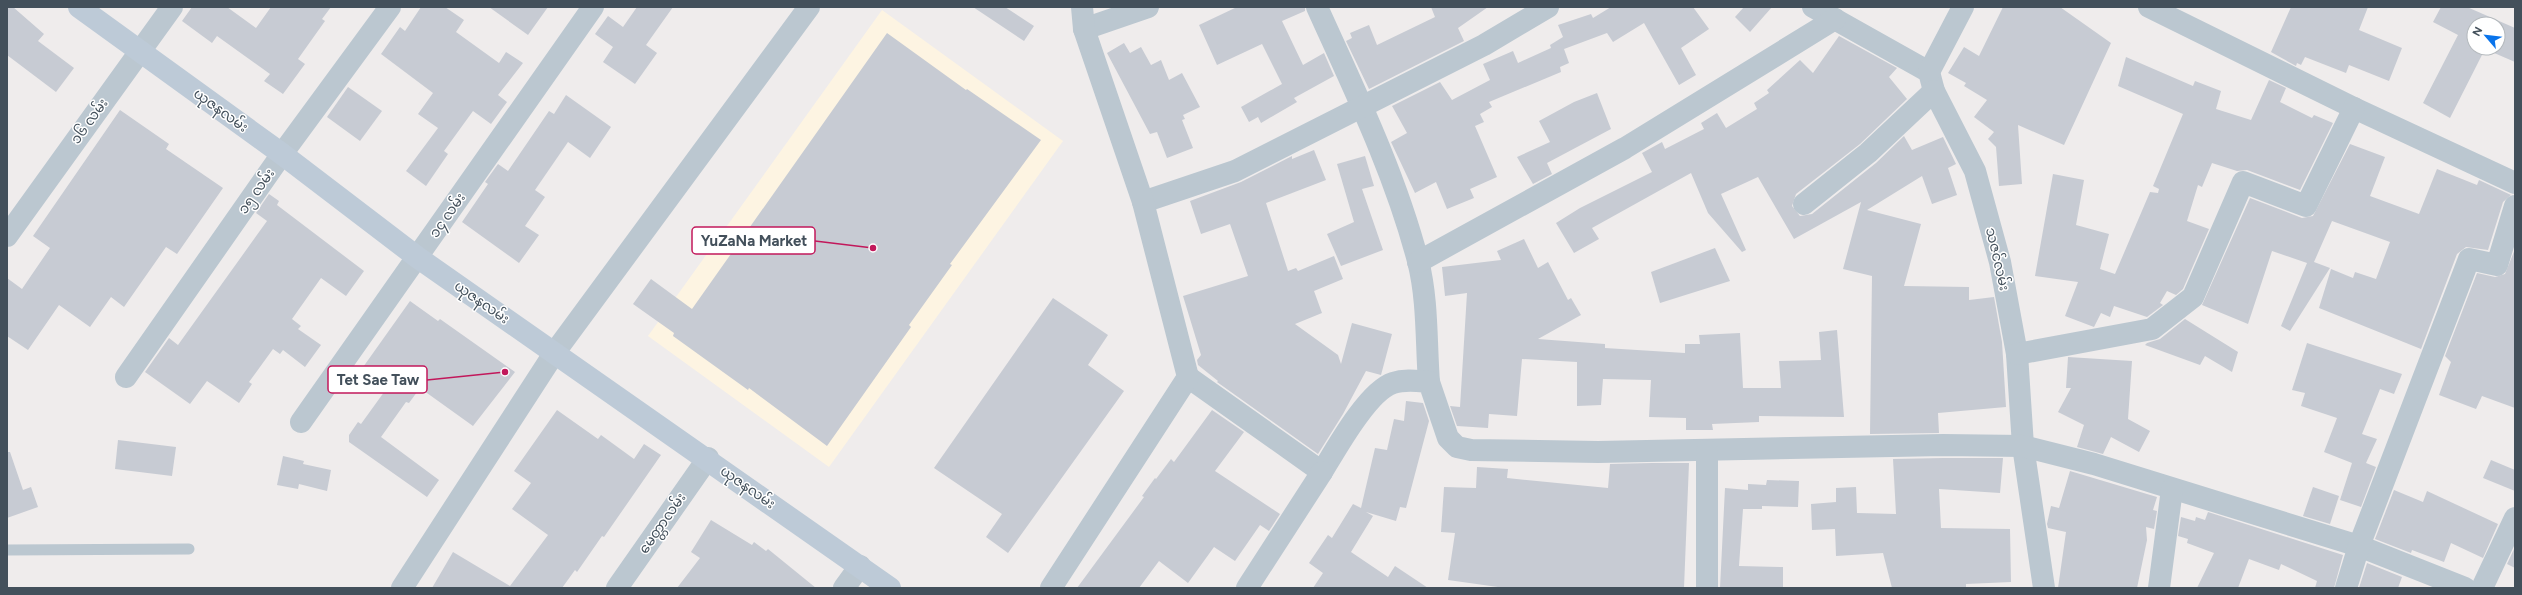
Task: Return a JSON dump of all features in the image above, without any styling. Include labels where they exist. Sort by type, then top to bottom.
[{"type":"street","name":"ယုဇနလမ်း","points":[[79,7],[282,154],[417,257],[708,458],[890,588]]},
{"type":"street","name":"၁၆ လမ်း","points":[[7,236],[172,7]]},
{"type":"street","name":"၁၅ လမ်း","points":[[126,377],[282,154],[390,7]]},
{"type":"street","name":"၁၄ လမ်း","points":[[301,422],[593,7]]},
{"type":"street","points":[[402,588],[555,352],[809,7]]},
{"type":"street","points":[[1082,7],[1084,29],[1143,202],[1188,377],[1322,472]]},
{"type":"street","points":[[1084,29],[1148,7]]},
{"type":"street","points":[[1317,7],[1362,107],[1399,203],[1418,262],[1423,290],[1429,382],[1448,438],[1457,447],[1471,450],[1707,451],[1943,445],[2023,446],[2094,464],[2359,546],[2465,588]]},
{"type":"street","points":[[1143,202],[1235,171],[1484,45],[1548,7]]},
{"type":"street","points":[[1813,7],[1835,19],[1931,81]]},
{"type":"street","points":[[1804,204],[1868,154],[1931,81],[1963,7]]},
{"type":"street","points":[[2149,7],[2354,108],[2515,183]]},
{"type":"street","points":[[1418,262],[1625,148],[1835,19]]},
{"type":"street","name":"သဇင်လမ်း","points":[[1931,81],[1975,171],[2000,262],[2017,354],[2023,446],[2044,588]]},
{"type":"street","points":[[2017,354],[2152,329],[2193,297],[2243,182],[2306,206],[2354,108]]},
{"type":"street","points":[[2346,588],[2359,546],[2469,259],[2497,265],[2515,206]]},
{"type":"street","points":[[1051,588],[1188,377]]},
{"type":"street","points":[[1247,588],[1363,407],[1391,384],[1410,380],[1429,382]]},
{"type":"street","points":[[1707,451],[1707,588]]},
{"type":"street","name":"မေတ္တာလမ်း","points":[[617,588],[708,458]]},
{"type":"street","points":[[2159,588],[2172,489]]},
{"type":"street","points":[[2482,588],[2515,518]]},
{"type":"street","points":[[844,588],[860,566]]},
{"type":"lane","points":[[7,550],[189,549]]},
{"type":"shaded area","points":[[882,10],[1063,141],[829,467],[648,336]]},
{"type":"building","points":[[7,7],[13,7],[44,34],[38,41],[74,68],[56,92],[7,55]]},
{"type":"building","points":[[192,7],[227,7],[256,28],[271,7],[331,7],[322,19],[325,21],[298,59],[305,64],[283,94],[264,81],[270,74],[217,36],[212,43],[182,21]]},
{"type":"building","points":[[421,7],[445,7],[464,20],[456,32],[499,63],[506,52],[523,63],[498,95],[507,102],[491,124],[473,111],[444,151],[448,154],[426,186],[406,171],[438,128],[418,114],[433,93],[381,54],[400,27],[405,31]]},
{"type":"building","points":[[489,7],[548,7],[528,35]]},
{"type":"building","points":[[637,7],[673,7],[646,45],[657,53],[635,84],[603,62],[613,47],[595,34],[608,16],[623,27]]},
{"type":"building","points":[[973,7],[1005,7],[1034,26],[1024,41]]},
{"type":"building","points":[[1237,7],[1305,7],[1305,11],[1282,21],[1303,65],[1324,53],[1334,76],[1294,98],[1297,102],[1261,123],[1258,117],[1249,122],[1241,107],[1282,84],[1262,44],[1217,65],[1199,25]]},
{"type":"building","points":[[1431,7],[1488,7],[1458,28],[1464,41],[1369,89],[1346,41],[1352,38],[1350,33],[1369,25],[1377,45],[1435,17]]},
{"type":"building","points":[[1611,7],[1693,7],[1709,29],[1681,48],[1696,75],[1679,85],[1644,23],[1613,42],[1607,33],[1564,49],[1569,63],[1560,67],[1561,72],[1489,102],[1492,107],[1480,114],[1484,122],[1475,126],[1497,177],[1470,189],[1474,198],[1447,209],[1436,182],[1415,193],[1391,142],[1407,133],[1392,106],[1440,82],[1452,100],[1490,80],[1483,64],[1513,51],[1518,63],[1551,48],[1550,45],[1563,37],[1558,25],[1591,14],[1593,18]]},
{"type":"building","points":[[1744,7],[1772,7],[1750,32],[1735,17]]},
{"type":"building","points":[[2003,7],[2060,7],[2111,43],[2064,145],[2018,125],[2022,184],[1999,186],[1996,147],[1988,139],[1994,132],[1974,117],[1987,100],[1964,86],[1966,83],[1948,73],[1964,47],[1979,56]]},
{"type":"building","points":[[2291,7],[2368,7],[2359,30],[2402,48],[2389,81],[2349,65],[2346,73],[2305,57],[2301,65],[2297,63],[2296,66],[2271,52]]},
{"type":"building","points":[[2441,7],[2467,7],[2488,16],[2466,16],[2466,56],[2481,56],[2450,118],[2423,103],[2458,35],[2433,22]]},
{"type":"building","points":[[2506,24],[2515,28],[2515,62],[2501,56],[2506,56]]},
{"type":"building","points":[[887,33],[966,90],[967,89],[1041,140],[950,264],[952,265],[909,325],[911,327],[827,446],[749,388],[748,390],[673,336],[674,333],[633,304],[651,279],[692,309]]},
{"type":"building","points":[[1839,36],[1897,68],[1889,77],[1907,99],[1860,144],[1796,194],[1792,206],[1800,216],[1812,214],[1876,163],[1904,136],[1912,150],[1943,137],[1956,164],[1948,168],[1957,195],[1932,204],[1922,176],[1867,210],[1921,224],[1904,286],[1969,287],[1969,300],[1994,297],[2002,342],[2006,407],[1938,413],[1939,433],[1870,434],[1872,276],[1843,269],[1861,202],[1794,239],[1758,177],[1721,194],[1746,250],[1742,252],[1708,213],[1691,173],[1592,228],[1599,239],[1574,253],[1556,223],[1580,208],[1652,172],[1642,153],[1662,142],[1665,149],[1704,129],[1701,123],[1717,113],[1726,128],[1757,109],[1754,103],[1769,93],[1767,90],[1800,60],[1813,73]]},
{"type":"building","points":[[1124,43],[1130,53],[1141,47],[1151,65],[1161,60],[1169,80],[1182,73],[1200,107],[1183,115],[1185,119],[1182,120],[1193,148],[1167,158],[1157,132],[1150,134],[1107,53]]},
{"type":"building","points":[[2126,57],[2193,86],[2195,81],[2221,91],[2216,109],[2251,120],[2269,80],[2286,88],[2280,102],[2312,118],[2314,115],[2333,123],[2300,190],[2247,170],[2237,171],[2212,163],[2202,187],[2198,185],[2187,221],[2209,229],[2183,289],[2176,295],[2167,291],[2160,303],[2163,305],[2147,317],[2114,306],[2110,317],[2101,313],[2094,327],[2065,316],[2078,282],[2035,276],[2053,174],[2084,180],[2076,225],[2109,234],[2100,269],[2115,274],[2150,192],[2158,193],[2159,189],[2153,186],[2183,114],[2118,86]]},
{"type":"building","points":[[348,87],[382,111],[360,141],[327,117]]},
{"type":"building","points":[[1597,93],[1611,129],[1547,163],[1552,174],[1533,184],[1517,157],[1550,142],[1539,121],[1574,102]]},
{"type":"building","points":[[566,95],[611,127],[590,158],[568,142],[535,190],[545,197],[525,226],[539,235],[519,263],[462,222],[488,184],[485,182],[498,164],[508,171],[549,111],[554,114]]},
{"type":"building","points":[[120,110],[169,144],[166,149],[223,188],[177,254],[166,247],[124,307],[111,297],[90,327],[59,305],[28,350],[7,336],[7,278],[22,289],[50,248],[33,236]]},
{"type":"building","points":[[2350,144],[2385,157],[2370,196],[2419,214],[2437,169],[2477,185],[2479,180],[2511,195],[2503,202],[2488,250],[2466,247],[2457,254],[2421,349],[2319,308],[2331,269],[2353,278],[2355,272],[2376,279],[2390,242],[2332,221],[2314,262],[2330,268],[2290,331],[2281,326],[2307,263],[2272,251],[2248,324],[2202,305],[2250,198],[2302,218],[2313,216]]},
{"type":"building","points":[[1314,150],[1326,180],[1266,203],[1288,271],[1296,268],[1298,271],[1334,256],[1343,279],[1314,291],[1322,313],[1295,324],[1338,355],[1341,364],[1352,323],[1392,334],[1381,375],[1366,371],[1343,414],[1318,454],[1217,382],[1218,381],[1198,365],[1197,360],[1201,355],[1183,296],[1248,276],[1230,224],[1201,234],[1190,201],[1241,182],[1292,156],[1292,159]]},
{"type":"building","points":[[1365,156],[1374,186],[1362,189],[1383,250],[1341,266],[1327,234],[1354,222],[1337,164]]},
{"type":"building","points":[[269,194],[279,201],[277,205],[364,271],[346,296],[321,278],[292,319],[301,326],[298,329],[321,345],[305,367],[283,350],[280,354],[273,349],[249,382],[252,384],[239,403],[207,381],[190,404],[145,372],[169,338],[178,345],[267,221],[256,213]]},
{"type":"building","points":[[1524,239],[1538,268],[1548,262],[1568,300],[1571,298],[1581,315],[1538,339],[1605,344],[1605,348],[1685,353],[1685,344],[1700,344],[1699,335],[1740,333],[1743,388],[1781,388],[1779,361],[1821,360],[1819,332],[1837,330],[1844,417],[1759,416],[1759,422],[1712,424],[1713,430],[1686,430],[1686,418],[1649,417],[1651,380],[1603,379],[1601,405],[1577,406],[1577,362],[1522,359],[1517,416],[1489,414],[1488,428],[1457,426],[1450,406],[1460,407],[1467,293],[1445,296],[1442,267],[1501,260],[1497,251]]},
{"type":"building","points":[[1715,248],[1730,281],[1660,303],[1651,272]]},
{"type":"building","points":[[2515,249],[2515,408],[2482,396],[2476,409],[2439,395],[2451,362],[2445,356],[2477,273],[2495,277],[2505,274]]},
{"type":"building","points":[[1053,298],[1108,335],[1088,365],[1124,391],[1008,553],[986,537],[1002,514],[934,468]]},
{"type":"building","points":[[410,301],[438,321],[440,319],[515,372],[473,426],[420,388],[409,403],[406,402],[381,437],[439,480],[427,497],[349,442],[349,435],[358,422],[361,424],[387,388],[361,370]]},
{"type":"building","points":[[2185,319],[2238,352],[2232,372],[2205,356],[2200,365],[2145,345],[2160,339]]},
{"type":"building","points":[[2307,343],[2402,374],[2394,394],[2380,389],[2362,434],[2377,439],[2366,463],[2376,467],[2361,507],[2340,500],[2352,463],[2324,452],[2337,418],[2301,406],[2305,393],[2292,390]]},
{"type":"building","points":[[2068,357],[2132,361],[2128,419],[2150,431],[2139,452],[2111,437],[2103,454],[2077,447],[2084,425],[2058,412],[2071,388],[2066,388]]},
{"type":"building","points":[[1406,401],[1423,403],[1429,421],[1406,508],[1400,507],[1396,521],[1366,512],[1373,516],[1351,552],[1388,577],[1395,566],[1428,588],[1313,588],[1323,573],[1309,563],[1328,535],[1332,538],[1353,504],[1361,508],[1375,448],[1387,450],[1394,419],[1404,421]]},
{"type":"building","points":[[557,410],[598,439],[601,435],[634,459],[644,444],[661,455],[604,537],[602,536],[577,572],[575,570],[562,588],[432,588],[453,552],[510,586],[548,535],[512,509],[531,483],[514,471]]},
{"type":"building","points":[[1212,410],[1244,432],[1215,471],[1280,514],[1269,531],[1260,525],[1235,561],[1214,547],[1188,583],[1159,561],[1139,588],[1077,588],[1144,497],[1142,496],[1155,478],[1156,479],[1171,459],[1174,462]]},
{"type":"building","points":[[118,440],[176,447],[172,476],[115,469]]},
{"type":"building","points":[[7,452],[10,452],[23,490],[31,487],[38,507],[7,518]]},
{"type":"building","points":[[283,456],[304,461],[303,464],[331,470],[327,491],[299,484],[298,489],[277,485]]},
{"type":"building","points":[[2003,458],[2000,493],[1939,489],[1941,528],[2010,529],[2011,582],[1966,584],[1966,588],[1892,588],[1883,553],[1836,556],[1835,529],[1812,530],[1811,504],[1836,502],[1836,488],[1856,487],[1857,513],[1896,514],[1893,459]]},
{"type":"building","points":[[2491,460],[2515,470],[2515,491],[2483,478]]},
{"type":"building","points":[[1689,463],[1684,588],[1505,588],[1448,580],[1455,533],[1441,532],[1444,487],[1476,488],[1477,467],[1508,469],[1507,478],[1608,488],[1610,464]]},
{"type":"building","points":[[2070,471],[2157,497],[2153,510],[2157,511],[2154,529],[2146,527],[2147,540],[2137,588],[2058,588],[2066,532],[2048,528],[2047,524],[2051,506],[2059,508]]},
{"type":"building","points":[[1767,480],[1799,481],[1798,507],[1762,506],[1762,509],[1743,509],[1739,566],[1783,567],[1783,588],[1720,588],[1725,488],[1748,490],[1748,484],[1766,485]]},
{"type":"building","points":[[2313,487],[2339,496],[2330,524],[2303,516]]},
{"type":"building","points":[[2394,490],[2423,502],[2427,491],[2498,524],[2483,558],[2451,543],[2444,562],[2412,550],[2411,553],[2375,539]]},
{"type":"building","points":[[2208,512],[2343,555],[2334,588],[2315,588],[2317,581],[2281,564],[2279,570],[2249,559],[2238,588],[2197,588],[2214,553],[2187,543],[2188,539],[2178,536],[2181,517],[2195,521],[2196,517],[2205,520]]},
{"type":"building","points":[[711,520],[752,545],[754,542],[766,551],[768,549],[816,588],[677,588],[700,558],[691,552]]},
{"type":"building","points":[[2515,547],[2515,568],[2507,564]]},
{"type":"building","points":[[2367,563],[2402,577],[2398,588],[2359,588]]},
{"type":"place","name":"YuZaNa Market","points":[[873,248]]},
{"type":"place","name":"Tet Sae Taw","points":[[505,372]]}]
